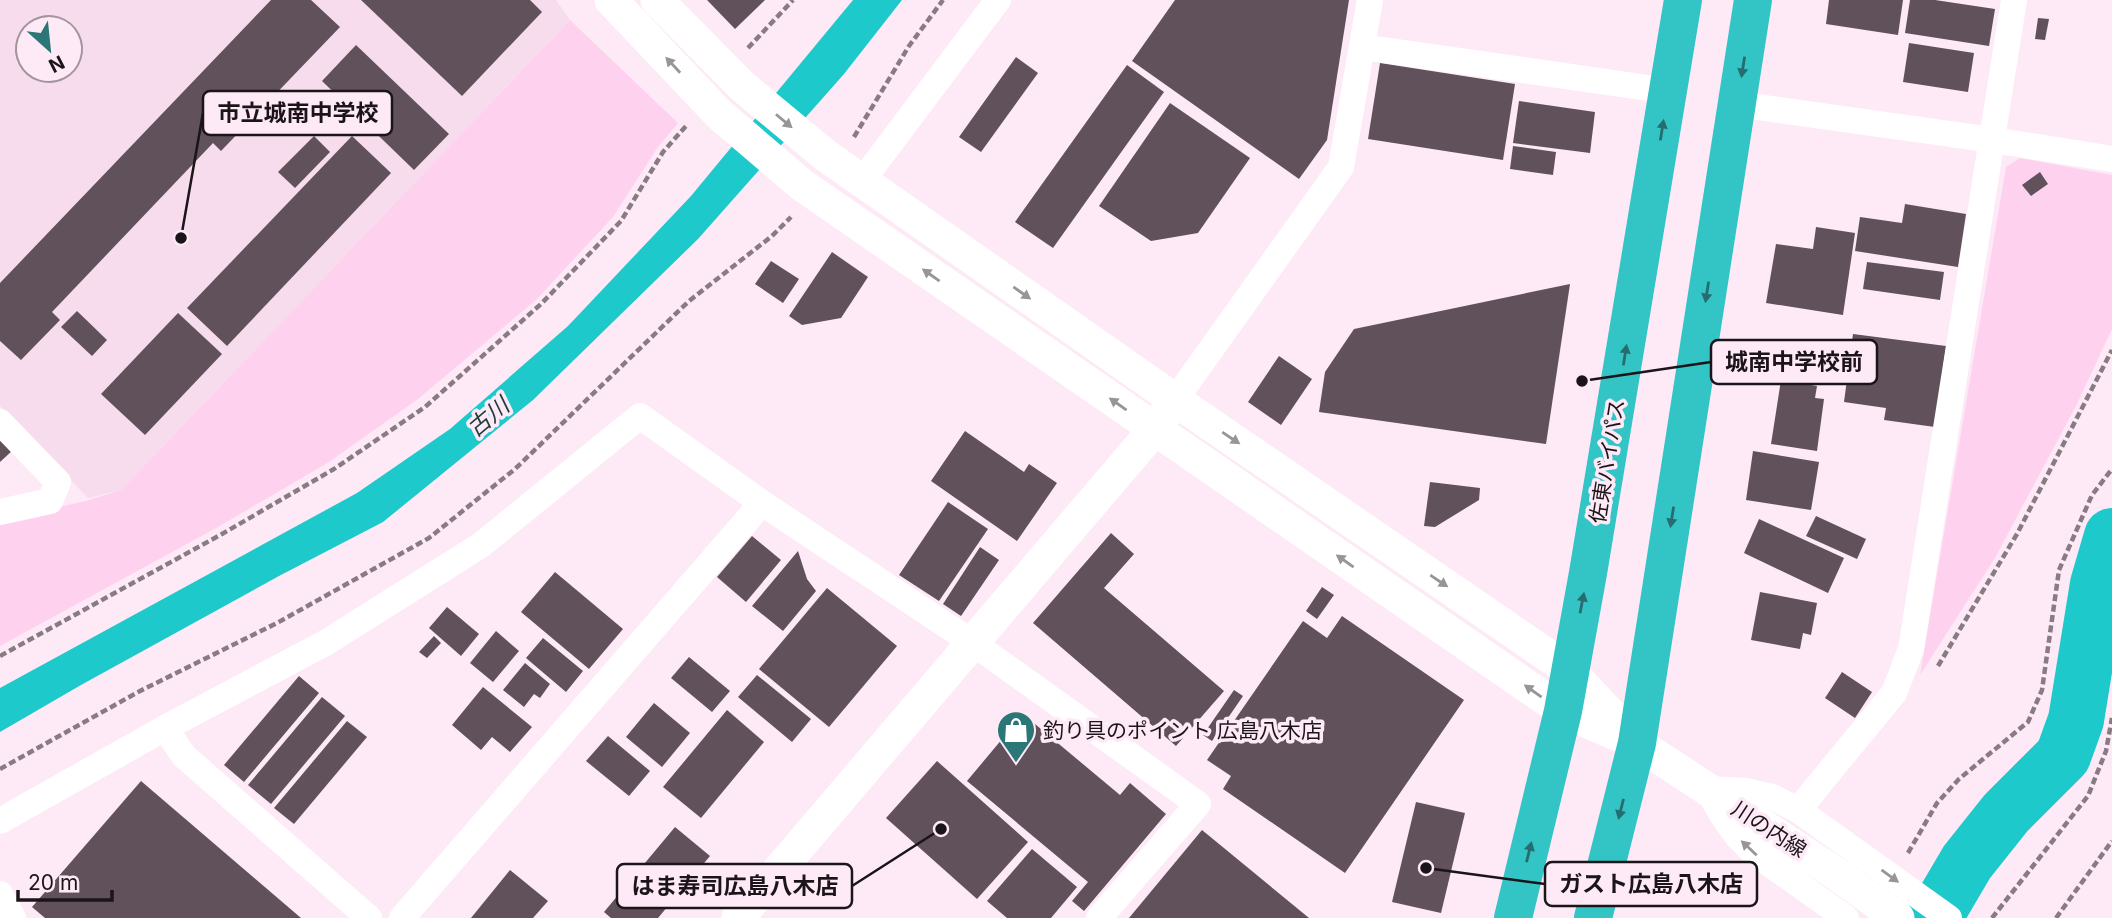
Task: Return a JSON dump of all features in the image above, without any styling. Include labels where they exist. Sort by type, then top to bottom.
[{"type":"highway","name":"佐東バイパス","points":[[1513,918],[1563,711],[1683,0]]},
{"type":"highway","points":[[1593,918],[1637,743],[1753,0]]},
{"type":"street","points":[[611,0],[705,119],[799,198],[1154,430],[1563,711],[1637,743]]},
{"type":"street","points":[[657,0],[838,149],[862,181],[1569,670],[1637,743]]},
{"type":"street","points":[[862,181],[998,0]]},
{"type":"street","points":[[738,918],[1154,430],[1341,167],[1370,0]]},
{"type":"street","points":[[1798,810],[1894,693],[1911,649],[2014,0]]},
{"type":"street","points":[[1362,47],[1668,91]]},
{"type":"street","points":[[1737,104],[2112,159]]},
{"type":"street","points":[[0,821],[165,728],[327,642],[481,545],[639,416],[762,503],[973,643],[1198,804],[1099,918]]},
{"type":"street","points":[[0,422],[58,482],[50,501],[0,512]]},
{"type":"street","points":[[402,918],[762,503]]},
{"type":"street","points":[[165,728],[184,756],[369,918]]},
{"type":"street","name":"川の内線","points":[[1637,743],[1835,873],[1898,918]]},
{"type":"street","points":[[1707,789],[1746,791],[1772,797],[1798,810],[1949,918]]},
{"type":"street","points":[[1707,789],[1737,836],[1754,853],[1846,918]]},
{"type":"street","points":[[0,894],[13,918]]},
{"type":"path","points":[[742,70],[793,0]]},
{"type":"path","points":[[838,149],[943,0]]},
{"type":"path","points":[[0,656],[312,482],[425,407],[541,304],[621,221],[663,152],[705,119]]},
{"type":"path","points":[[0,769],[140,691],[277,622],[429,538],[515,470],[689,301],[772,236],[799,198]]},
{"type":"path","points":[[1934,674],[2017,534],[2112,351]]},
{"type":"path","points":[[1903,863],[1937,803],[1959,779],[2028,722],[2042,690],[2059,570],[2092,495],[2112,469]]},
{"type":"path","points":[[1992,918],[2088,796],[2106,751],[2112,718]]},
{"type":"path","points":[[2056,918],[2112,841]]},
{"type":"shaded area","points":[[0,0],[556,0],[570,20],[121,490],[88,498],[0,406]]},
{"type":"shaded area","points":[[570,20],[678,123],[658,147],[613,217],[536,300],[418,399],[329,462],[218,527],[0,646],[0,520],[86,501],[121,490]]},
{"type":"shaded area","points":[[2020,158],[2112,175],[2112,329],[2077,404],[1995,558],[1920,675],[2006,167]]},
{"type":"water","name":"古川","points":[[853,0],[902,0],[844,74],[698,239],[533,400],[383,522],[279,576],[0,732],[0,688],[357,493],[450,429],[568,326],[691,196]]},
{"type":"building","points":[[271,0],[311,0],[340,27],[221,151],[213,143],[52,312],[60,320],[21,360],[0,341],[0,283]]},
{"type":"building","points":[[361,0],[530,0],[542,12],[462,96]]},
{"type":"building","points":[[707,0],[765,0],[735,29]]},
{"type":"building","points":[[1175,0],[1349,0],[1327,140],[1299,179],[1132,61]]},
{"type":"building","points":[[1829,0],[1903,0],[1898,35],[1826,24]]},
{"type":"building","points":[[1910,0],[1935,0],[1995,9],[1989,46],[1905,33]]},
{"type":"building","points":[[2038,18],[2049,19],[2045,40],[2035,39]]},
{"type":"building","points":[[1909,43],[1974,53],[1968,92],[1903,82]]},
{"type":"building","points":[[356,45],[449,134],[414,170],[322,81]]},
{"type":"building","points":[[1016,57],[1038,73],[981,152],[959,137]]},
{"type":"building","points":[[1380,63],[1515,84],[1503,160],[1368,139]]},
{"type":"building","points":[[1127,65],[1164,92],[1053,248],[1015,222]]},
{"type":"building","points":[[1519,101],[1595,112],[1590,153],[1513,143]]},
{"type":"building","points":[[1170,103],[1250,158],[1198,233],[1151,241],[1099,206]]},
{"type":"building","points":[[314,136],[330,152],[295,188],[278,172]]},
{"type":"building","points":[[352,136],[391,173],[227,346],[187,308]]},
{"type":"building","points":[[1513,146],[1556,152],[1553,175],[1510,169]]},
{"type":"building","points":[[2040,172],[2048,184],[2031,196],[2022,185]]},
{"type":"building","points":[[1905,204],[1966,214],[1958,267],[1855,251],[1860,217],[1902,223]]},
{"type":"building","points":[[1816,227],[1855,233],[1843,315],[1766,303],[1776,244],[1813,249]]},
{"type":"building","points":[[832,252],[868,277],[841,318],[802,325],[789,316]]},
{"type":"building","points":[[771,261],[799,279],[783,303],[755,284]]},
{"type":"building","points":[[1867,262],[1944,272],[1940,300],[1863,289]]},
{"type":"building","points":[[1570,284],[1546,444],[1319,412],[1325,372],[1354,329]]},
{"type":"building","points":[[77,311],[107,340],[92,356],[61,327]]},
{"type":"building","points":[[178,313],[222,354],[145,435],[101,394]]},
{"type":"building","points":[[1853,334],[1946,346],[1935,427],[1884,420],[1886,408],[1844,402]]},
{"type":"building","points":[[1279,356],[1312,379],[1281,425],[1248,402]]},
{"type":"building","points":[[1781,380],[1817,386],[1815,398],[1824,399],[1817,451],[1771,444]]},
{"type":"building","points":[[965,431],[1024,472],[1029,464],[1057,483],[1017,541],[931,481]]},
{"type":"building","points":[[0,435],[13,450],[0,462]]},
{"type":"building","points":[[1753,451],[1819,462],[1811,510],[1746,500]]},
{"type":"building","points":[[1430,482],[1480,488],[1479,500],[1435,527],[1424,526]]},
{"type":"building","points":[[948,502],[988,529],[939,601],[899,575]]},
{"type":"building","points":[[1816,516],[1866,539],[1857,559],[1806,536]]},
{"type":"building","points":[[1759,519],[1844,558],[1828,593],[1744,553]]},
{"type":"building","points":[[1111,533],[1134,554],[1104,588],[1224,691],[1176,746],[1033,623]]},
{"type":"building","points":[[752,536],[781,560],[746,602],[717,577]]},
{"type":"building","points":[[980,547],[999,560],[961,616],[943,604]]},
{"type":"building","points":[[798,551],[807,579],[816,591],[783,631],[752,606]]},
{"type":"building","points":[[555,572],[623,629],[589,669],[521,612]]},
{"type":"building","points":[[1322,587],[1334,595],[1317,619],[1306,611]]},
{"type":"building","points":[[827,588],[897,646],[829,727],[759,669]]},
{"type":"building","points":[[1760,592],[1817,603],[1811,635],[1803,633],[1800,649],[1751,640]]},
{"type":"building","points":[[447,607],[479,634],[461,656],[429,628]]},
{"type":"building","points":[[1342,616],[1464,700],[1345,873],[1223,789],[1231,776],[1207,760],[1303,621],[1327,638]]},
{"type":"building","points":[[496,631],[519,651],[493,682],[470,663]]},
{"type":"building","points":[[434,636],[441,643],[427,658],[419,652]]},
{"type":"building","points":[[543,638],[583,671],[566,692],[526,658]]},
{"type":"building","points":[[689,657],[730,691],[712,712],[671,678]]},
{"type":"building","points":[[525,663],[550,684],[540,698],[534,694],[524,707],[503,690]]},
{"type":"building","points":[[1842,672],[1872,692],[1855,718],[1825,698]]},
{"type":"building","points":[[757,675],[811,719],[792,742],[738,697]]},
{"type":"building","points":[[299,676],[319,693],[244,782],[224,765]]},
{"type":"building","points":[[483,687],[532,727],[510,752],[492,737],[481,750],[452,725]]},
{"type":"building","points":[[1234,690],[1243,696],[1212,741],[1203,735]]},
{"type":"building","points":[[322,697],[345,716],[271,804],[248,785]]},
{"type":"building","points":[[654,703],[690,733],[662,767],[626,737]]},
{"type":"building","points":[[727,710],[764,742],[701,818],[663,787]]},
{"type":"building","points":[[1023,714],[1120,795],[1130,783],[1166,814],[1084,911],[1072,901],[1088,882],[967,781]]},
{"type":"building","points":[[347,721],[367,737],[294,824],[274,808]]},
{"type":"building","points":[[608,736],[650,771],[629,796],[586,761]]},
{"type":"building","points":[[937,761],[1028,842],[977,899],[886,818]]},
{"type":"building","points":[[141,781],[301,918],[45,918],[32,907]]},
{"type":"building","points":[[1416,802],[1465,813],[1441,913],[1392,902]]},
{"type":"building","points":[[675,827],[710,856],[658,918],[611,918],[604,912]]},
{"type":"building","points":[[1202,830],[1309,918],[1129,918]]},
{"type":"building","points":[[1032,849],[1077,887],[1051,918],[1007,918],[987,901]]},
{"type":"building","points":[[510,870],[548,901],[533,918],[471,918]]},
{"type":"waterway","points":[[1934,918],[1967,862],[2006,813],[2063,756],[2076,720],[2098,584],[2112,536]]},
{"type":"place","name":"市立城南中学校","points":[[181,238]]},
{"type":"place","name":"城南中学校前","points":[[1582,381]]},
{"type":"place","name":"釣り具のポイント 広島八木店","points":[[1016,764]]},
{"type":"place","name":"はま寿司広島八木店","points":[[941,829]]},
{"type":"place","name":"ガスト広島八木店","points":[[1426,868]]}]
